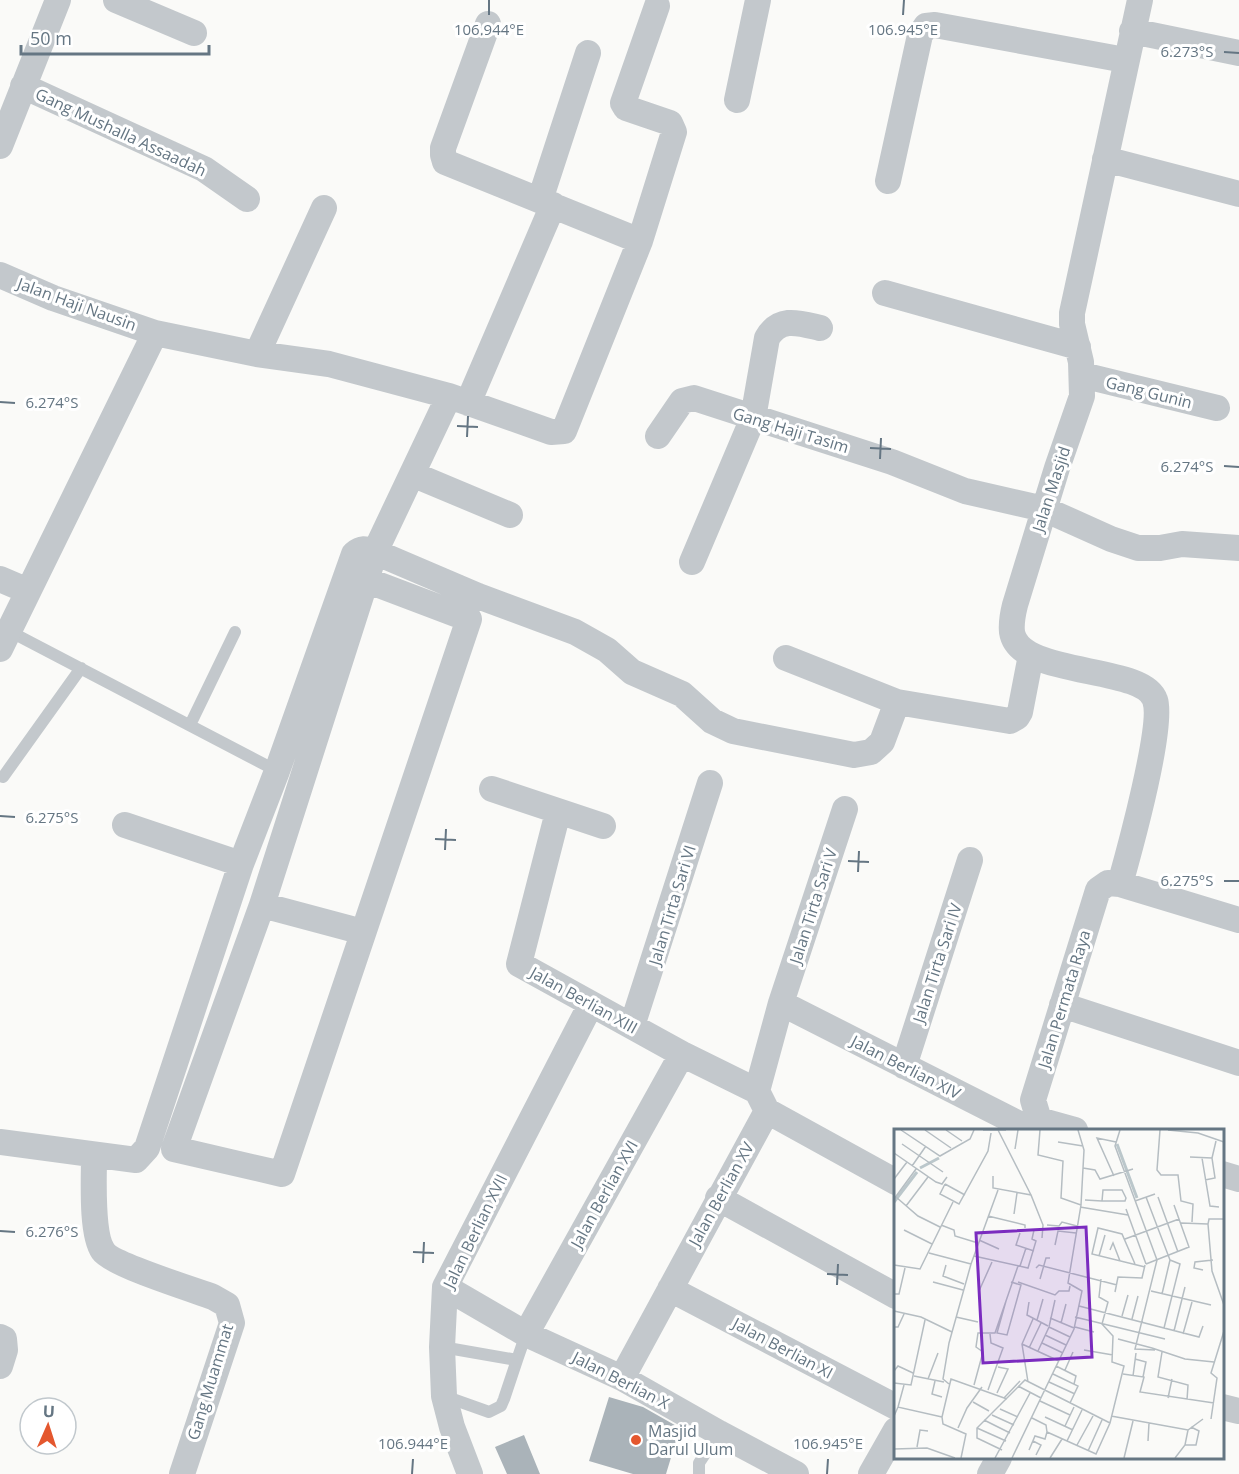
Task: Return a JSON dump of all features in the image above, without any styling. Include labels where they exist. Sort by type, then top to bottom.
[{"type":"street","points":[[4,128],[58,0]]},
{"type":"street","points":[[116,0],[194,33]]},
{"type":"street","points":[[737,99],[758,0]]},
{"type":"street","name":"Jalan Masjid","points":[[1031,655],[1017,644],[1012,633],[1012,620],[1044,509],[1082,396],[1082,375],[1072,313],[1125,60],[1140,0]]},
{"type":"street","points":[[488,24],[443,148],[445,162],[640,242],[674,132],[670,123],[626,108],[623,103],[657,6]]},
{"type":"street","points":[[888,181],[920,35],[926,26],[935,25],[1125,60]]},
{"type":"street","points":[[1132,31],[1239,53]]},
{"type":"street","points":[[366,580],[470,620],[282,1174],[174,1149],[262,905],[366,580],[375,552],[412,474],[458,399],[547,203],[588,53]]},
{"type":"street","name":"Gang Mushalla Assaadah","points":[[23,86],[204,169],[247,199]]},
{"type":"street","points":[[1105,159],[1239,194]]},
{"type":"street","points":[[257,354],[324,208]]},
{"type":"street","name":"Jalan Haji Nausin","points":[[0,275],[53,298],[155,333],[257,354],[329,364],[458,399],[558,433],[564,431],[640,242]]},
{"type":"street","points":[[885,293],[1078,347]]},
{"type":"street","points":[[692,562],[753,418],[767,338],[772,330],[790,322],[820,328]]},
{"type":"street","points":[[4,640],[155,333]]},
{"type":"street","name":"Gang Gunin","points":[[1082,375],[1217,408]]},
{"type":"street","name":"Gang Haji Tasim","points":[[658,436],[681,401],[689,398],[892,462],[965,491],[1044,509],[1111,539],[1138,548],[1160,548],[1182,544],[1239,548]]},
{"type":"street","points":[[412,474],[510,515]]},
{"type":"street","points":[[0,1142],[136,1160],[147,1148],[241,864],[278,771],[354,554],[360,549],[375,552],[478,596],[575,632],[607,650],[632,672],[682,694],[712,721],[733,731],[854,755],[871,752],[882,742],[897,702]]},
{"type":"street","points":[[0,579],[28,591]]},
{"type":"street","points":[[786,658],[897,702],[1010,721],[1020,712],[1031,655],[1146,688],[1155,700],[1156,722],[1133,836],[1120,884],[1239,920]]},
{"type":"street","name":"Jalan Tirta Sari VI","points":[[632,1026],[642,1001],[710,783]]},
{"type":"street","points":[[492,789],[603,826]]},
{"type":"street","name":"Jalan Tirta Sari V","points":[[781,1003],[844,809]]},
{"type":"street","name":"Jalan Berlian XIII","points":[[558,812],[519,964],[682,1054],[894,1181]]},
{"type":"street","points":[[125,825],[241,864]]},
{"type":"street","name":"Jalan Tirta Sari IV","points":[[904,1066],[970,860]]},
{"type":"street","name":"Jalan Permata Raya","points":[[1039,1127],[1033,1100],[1098,890],[1108,883],[1120,884]]},
{"type":"street","points":[[262,905],[363,932]]},
{"type":"street","name":"Jalan Berlian XIV","points":[[781,1003],[904,1066],[1039,1127],[1057,1129]]},
{"type":"street","name":"Jalan Berlian XV","points":[[622,1378],[718,1198],[762,1101],[781,1003]]},
{"type":"street","name":"Jalan Berlian XVII","points":[[470,1474],[452,1427],[444,1396],[442,1347],[445,1287],[591,1004]]},
{"type":"street","points":[[1062,1005],[1239,1063]]},
{"type":"street","name":"Jalan Berlian XVI","points":[[526,1334],[682,1054]]},
{"type":"street","name":"Gang Muammat","points":[[94,1156],[96,1236],[103,1253],[118,1262],[213,1297],[227,1305],[231,1323],[182,1474]]},
{"type":"street","points":[[1224,1175],[1239,1179]]},
{"type":"street","points":[[718,1198],[894,1295]]},
{"type":"street","name":"Jalan Berlian X","points":[[445,1287],[526,1334],[622,1378],[796,1474]]},
{"type":"street","name":"Jalan Berlian XI","points":[[670,1289],[894,1406]]},
{"type":"street","points":[[0,1337],[5,1350],[0,1366]]},
{"type":"street","points":[[1224,1407],[1239,1411]]},
{"type":"street","points":[[871,1474],[894,1434]]},
{"type":"street","points":[[990,1474],[998,1459]]},
{"type":"lane","points":[[190,724],[235,632]]},
{"type":"lane","points":[[4,640],[81,668],[278,771]]},
{"type":"lane","points":[[3,777],[81,668]]},
{"type":"lane","points":[[444,1396],[489,1412],[501,1406],[526,1334]]},
{"type":"lane","points":[[442,1347],[517,1360]]},
{"type":"lane","points":[[699,1474],[699,1463],[719,1433]]},
{"type":"building","name":"Masjid Darul Ulum","points":[[609,1397],[643,1407],[680,1428],[666,1474],[633,1474],[589,1461]]},
{"type":"building","points":[[524,1435],[540,1474],[507,1474],[495,1447]]},
{"type":"place","name":"Masjid Darul Ulum","points":[[636,1440]]}]
